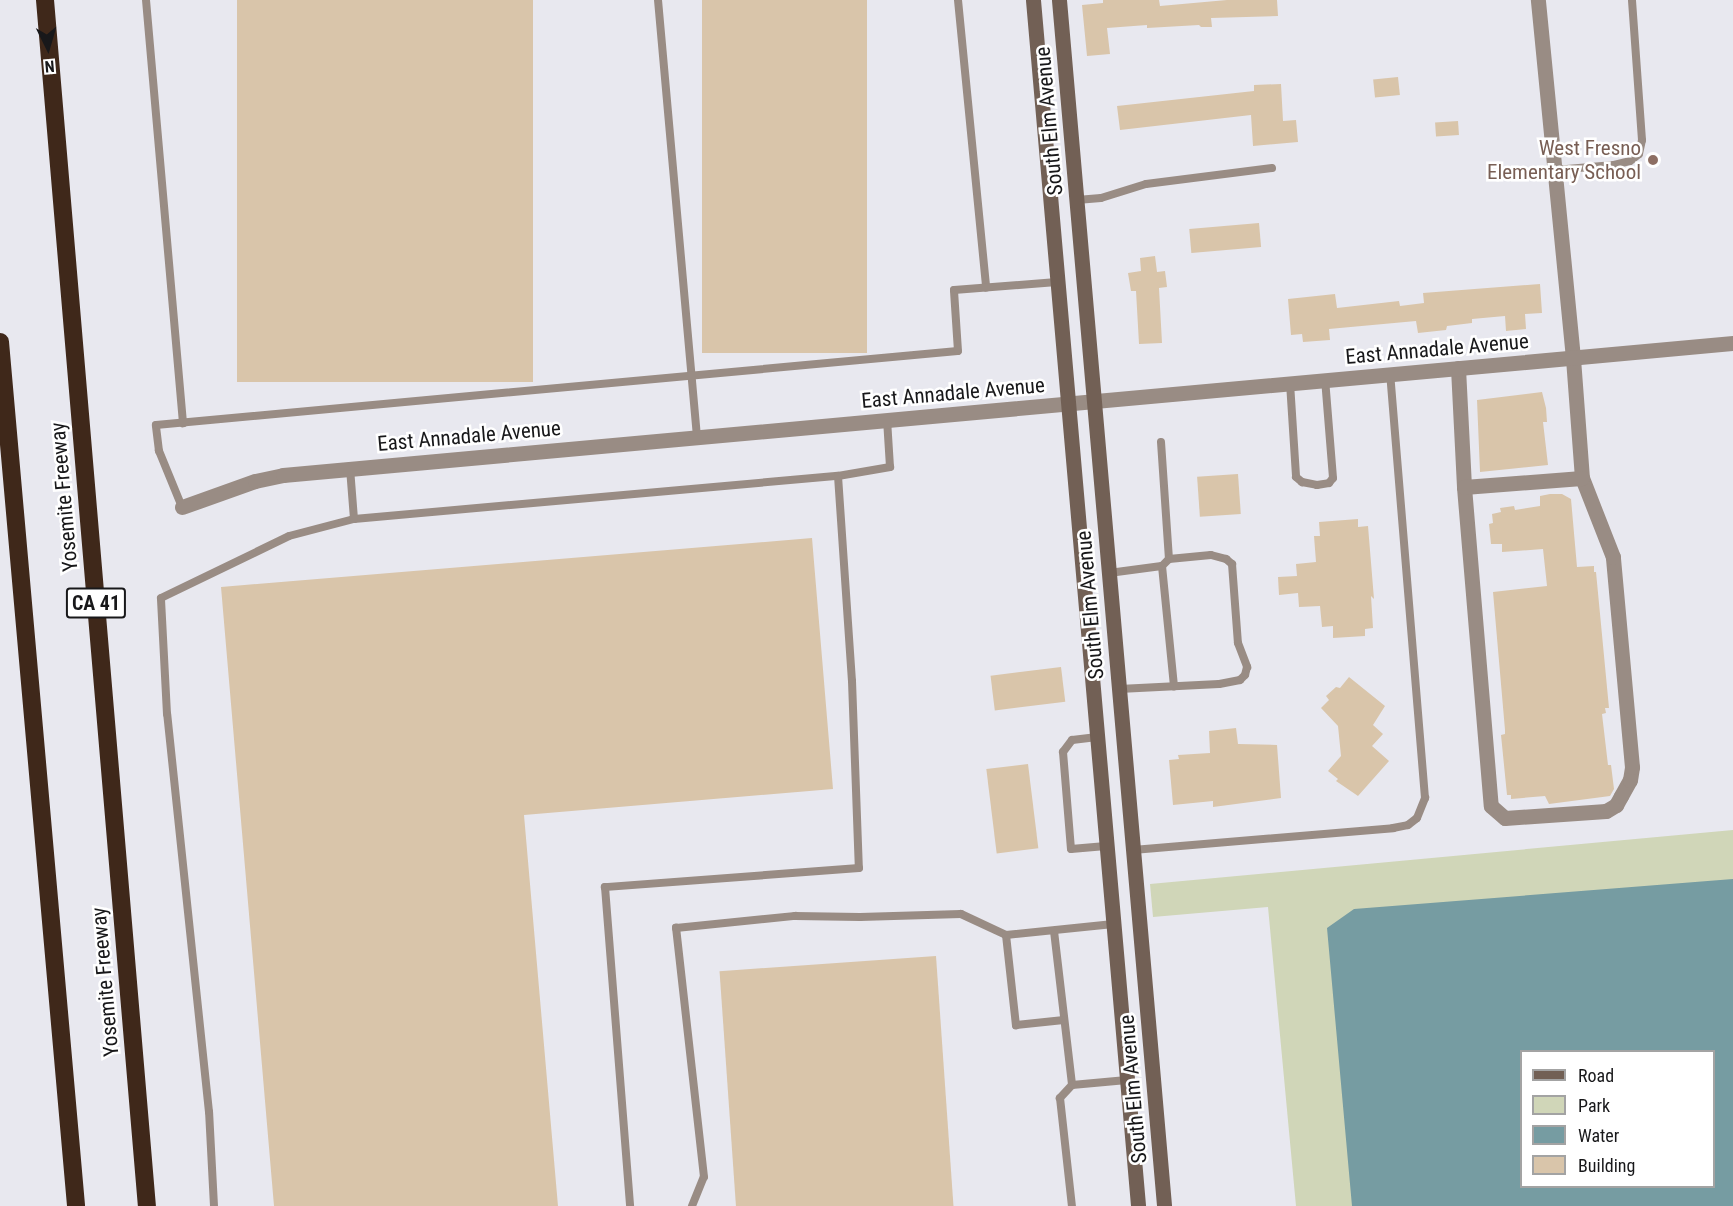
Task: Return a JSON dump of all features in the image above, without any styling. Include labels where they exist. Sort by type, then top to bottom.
[{"type":"highway","name":"Yosemite Freeway","points":[[45,0],[147,1206]]},
{"type":"highway","points":[[0,342],[76,1206]]},
{"type":"main road","name":"South Elm Avenue","points":[[1033,0],[1138,1206]]},
{"type":"main road","name":"South Elm Avenue","points":[[1059,0],[1164,1206]]},
{"type":"street","points":[[1458,368],[1464,487],[1491,806],[1505,818],[1605,811],[1616,805],[1630,780],[1632,767],[1613,557],[1582,478],[1573,358],[1538,0]]},
{"type":"street","name":"East Annadale Avenue","points":[[182,507],[255,481],[283,475],[1733,343]]},
{"type":"street","points":[[1464,487],[1582,478]]},
{"type":"lane","points":[[146,0],[183,423]]},
{"type":"lane","points":[[658,0],[697,436]]},
{"type":"lane","points":[[958,0],[986,288]]},
{"type":"lane","points":[[1555,170],[1614,165],[1630,161],[1639,154],[1642,140],[1632,0]]},
{"type":"lane","points":[[1077,200],[1101,198],[1146,184],[1272,168]]},
{"type":"lane","points":[[182,507],[159,451],[156,425],[958,351],[954,291],[1057,282]]},
{"type":"lane","points":[[1133,850],[1393,828],[1408,825],[1417,818],[1425,798],[1390,374]]},
{"type":"lane","points":[[1290,383],[1296,477],[1302,482],[1317,485],[1329,483],[1333,478],[1325,379]]},
{"type":"lane","points":[[214,1206],[209,1112],[167,714],[161,598],[289,536],[354,519],[838,476],[890,467],[887,419]]},
{"type":"lane","points":[[1161,442],[1169,559]]},
{"type":"lane","points":[[350,468],[354,519]]},
{"type":"lane","points":[[630,1206],[605,887],[859,868],[852,681],[838,476]]},
{"type":"lane","points":[[1108,573],[1162,566],[1169,559],[1211,555],[1226,559],[1232,564],[1238,643],[1246,667],[1245,675],[1240,680],[1219,684],[1119,689]]},
{"type":"lane","points":[[1162,566],[1174,686]]},
{"type":"lane","points":[[1097,737],[1072,740],[1063,752],[1071,849],[1106,846]]},
{"type":"lane","points":[[692,1206],[704,1178],[676,928],[795,916],[961,914],[1006,935],[1113,924]]},
{"type":"lane","points":[[1054,931],[1072,1085]]},
{"type":"lane","points":[[1006,935],[1016,1025],[1064,1020]]},
{"type":"lane","points":[[1072,1206],[1060,1098],[1072,1085],[1127,1080]]},
{"type":"green space","points":[[1733,830],[1733,1206],[1296,1206],[1268,907],[1153,917],[1150,884]]},
{"type":"water","points":[[1733,879],[1733,1206],[1352,1206],[1327,928],[1354,909]]},
{"type":"building","points":[[237,0],[533,0],[533,382],[237,382]]},
{"type":"building","points":[[702,0],[867,0],[867,353],[702,353]]},
{"type":"building","points":[[1103,0],[1159,0],[1160,6],[1227,0],[1277,0],[1278,16],[1211,18],[1212,27],[1199,25],[1147,28],[1147,25],[1107,28],[1110,54],[1087,56],[1082,5],[1103,3]]},
{"type":"building","points":[[1398,77],[1400,95],[1375,98],[1373,80]]},
{"type":"building","points":[[1281,84],[1283,121],[1296,120],[1298,142],[1253,146],[1251,115],[1120,130],[1117,106],[1254,91],[1254,85]]},
{"type":"building","points":[[1458,121],[1459,135],[1436,137],[1435,123]]},
{"type":"building","points":[[1259,223],[1261,247],[1191,253],[1189,229]]},
{"type":"building","points":[[1155,256],[1157,272],[1165,271],[1167,287],[1159,288],[1162,343],[1139,344],[1136,291],[1131,291],[1128,273],[1141,271],[1140,258]]},
{"type":"building","points":[[1540,284],[1542,313],[1525,314],[1526,329],[1506,331],[1505,316],[1472,319],[1472,323],[1447,326],[1446,330],[1418,333],[1416,321],[1329,329],[1330,340],[1303,342],[1302,334],[1291,335],[1288,299],[1335,294],[1337,308],[1399,301],[1400,306],[1424,303],[1423,293]]},
{"type":"building","points":[[1542,392],[1546,408],[1547,422],[1543,422],[1548,465],[1480,472],[1477,400]]},
{"type":"building","points":[[1238,474],[1241,514],[1200,517],[1197,477]]},
{"type":"building","points":[[1562,494],[1571,499],[1577,567],[1594,566],[1594,572],[1596,572],[1609,708],[1605,708],[1606,713],[1602,714],[1608,765],[1611,765],[1614,789],[1610,796],[1549,804],[1545,796],[1511,799],[1511,795],[1507,795],[1501,735],[1505,734],[1505,730],[1493,592],[1547,586],[1543,549],[1502,552],[1502,544],[1491,544],[1489,524],[1493,523],[1492,514],[1501,512],[1500,508],[1514,506],[1515,510],[1540,506],[1540,496]]},
{"type":"building","points":[[1358,519],[1358,527],[1368,526],[1374,599],[1371,596],[1373,628],[1365,629],[1365,636],[1333,638],[1333,626],[1322,627],[1320,606],[1299,607],[1298,593],[1279,595],[1278,577],[1297,576],[1296,564],[1316,562],[1314,536],[1320,536],[1319,522]]},
{"type":"building","points":[[812,538],[833,789],[524,815],[558,1206],[274,1206],[221,587]]},
{"type":"building","points":[[1061,667],[1065,702],[995,710],[991,676]]},
{"type":"building","points":[[1349,677],[1385,706],[1373,725],[1383,734],[1372,746],[1389,761],[1358,796],[1336,781],[1338,779],[1328,771],[1341,756],[1338,726],[1321,708],[1329,700],[1326,696],[1336,687],[1340,688]]},
{"type":"building","points":[[1236,728],[1238,744],[1277,745],[1281,798],[1213,807],[1213,801],[1173,805],[1169,760],[1179,759],[1178,755],[1210,753],[1209,731]]},
{"type":"building","points":[[1028,764],[1038,848],[997,853],[986,769]]},
{"type":"building","points":[[936,956],[953,1206],[736,1206],[720,971]]},
{"type":"place","name":"West Fresno Elementary School","points":[[1653,160]]}]
